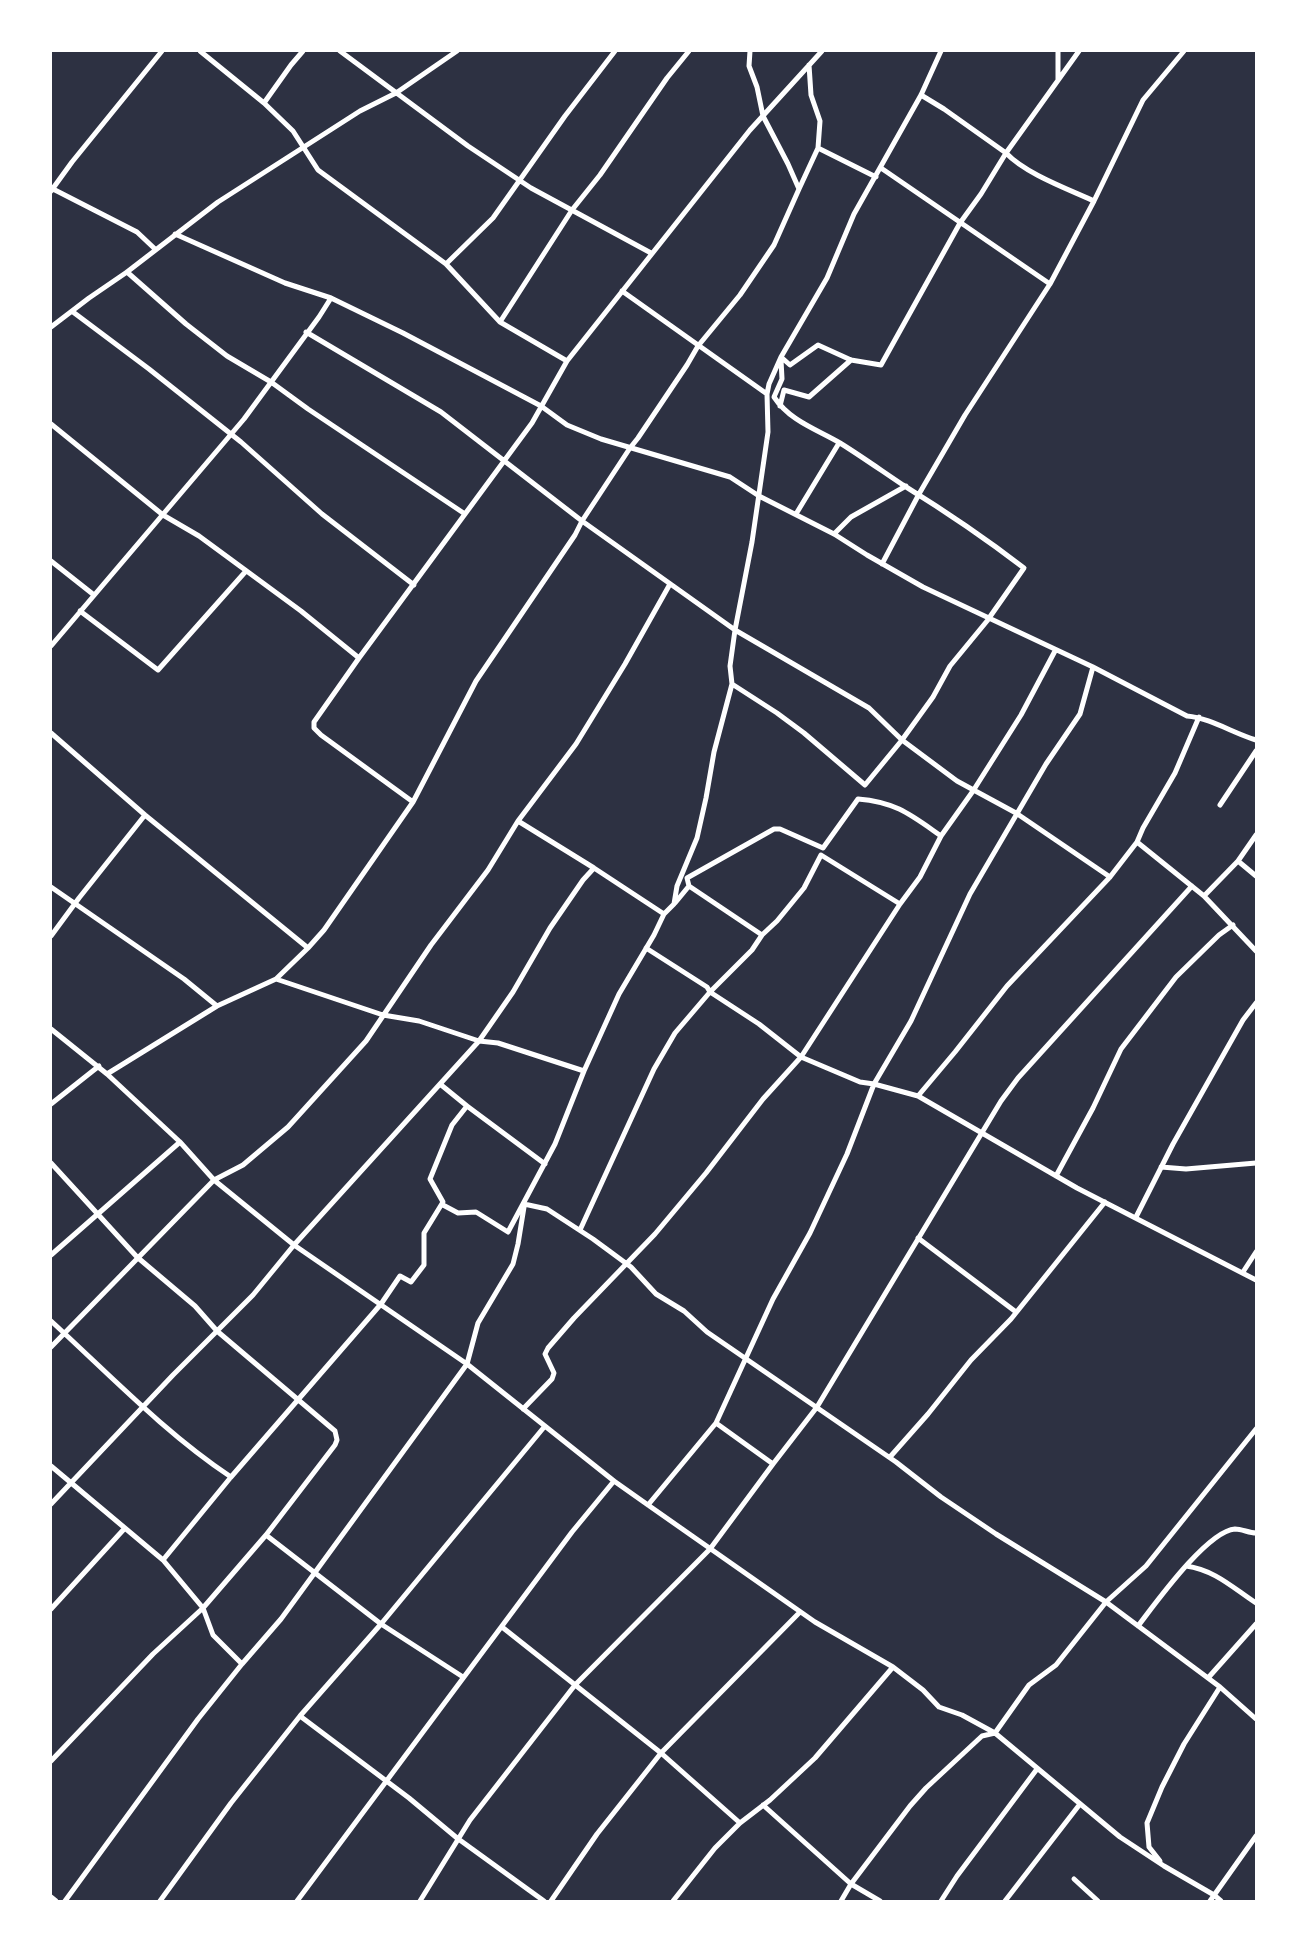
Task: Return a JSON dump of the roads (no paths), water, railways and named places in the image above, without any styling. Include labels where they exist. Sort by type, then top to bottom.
[{"type":"street","points":[[155,249],[136,232],[51,189],[162,51]]},
{"type":"street","points":[[200,51],[264,103],[293,131],[318,170],[446,264],[500,322],[567,361]]},
{"type":"street","points":[[264,103],[303,51]]},
{"type":"street","points":[[340,51],[468,146],[519,180],[652,253]]},
{"type":"street","points":[[51,327],[218,202],[359,111],[396,93],[457,51]]},
{"type":"street","points":[[446,264],[493,218],[615,51]]},
{"type":"street","points":[[500,322],[572,210],[689,51]]},
{"type":"street","points":[[750,51],[749,65],[763,116],[799,189]]},
{"type":"street","points":[[414,802],[314,728],[314,722],[531,423],[567,361],[763,116],[822,51]]},
{"type":"street","points":[[674,904],[677,886],[696,838],[732,684],[730,666],[735,630],[752,542],[768,432],[766,394],[781,357],[827,278],[854,214],[921,95],[941,51]]},
{"type":"street","points":[[1058,51],[1058,80]]},
{"type":"street","points":[[781,357],[790,365],[818,345],[851,360],[881,365],[960,223],[1006,153],[1080,51]]},
{"type":"street","points":[[882,564],[965,415],[1050,284],[1143,100],[1184,51]]},
{"type":"street","points":[[107,1074],[217,1006],[276,979],[324,930],[414,802],[476,681],[575,535],[698,345],[740,295],[774,245],[818,148],[820,121],[811,95],[809,65]]},
{"type":"street","points":[[921,95],[1014,161],[1094,201]]},
{"type":"street","points":[[818,148],[876,177]]},
{"type":"street","points":[[881,168],[1050,284]]},
{"type":"street","points":[[175,234],[285,283],[331,298],[403,333],[541,406],[567,425],[629,448],[730,477],[759,496],[834,534],[923,587],[1093,667],[1186,716],[1199,717],[1256,740]]},
{"type":"street","points":[[127,272],[227,356],[271,382],[465,514]]},
{"type":"street","points":[[622,291],[766,394]]},
{"type":"street","points":[[51,646],[231,434],[331,298]]},
{"type":"street","points":[[73,312],[231,434],[322,514],[414,585]]},
{"type":"street","points":[[306,332],[441,412],[582,521],[735,630],[869,708],[902,740],[973,791],[1016,813],[1110,877]]},
{"type":"street","points":[[732,684],[804,733],[865,785],[902,740],[933,697],[950,666],[989,618],[1024,568],[991,542],[919,494],[839,443],[797,421],[780,407],[774,397],[782,379],[781,357]]},
{"type":"street","points":[[780,407],[784,390],[809,397],[851,360]]},
{"type":"street","points":[[51,424],[163,514],[246,570],[359,657]]},
{"type":"street","points":[[796,514],[839,443]]},
{"type":"street","points":[[834,534],[851,517],[906,486]]},
{"type":"street","points":[[51,561],[94,595]]},
{"type":"street","points":[[80,611],[158,670],[246,570]]},
{"type":"street","points":[[51,1347],[214,1180],[243,1165],[288,1127],[366,1041],[431,945],[488,870],[518,821],[576,744],[670,584]]},
{"type":"street","points":[[523,1409],[552,1379],[554,1373],[545,1354],[548,1348],[664,1224],[763,1099],[801,1057],[920,877],[941,835],[973,791],[1021,715],[1055,651]]},
{"type":"street","points":[[648,1505],[716,1423],[774,1299],[810,1233],[847,1154],[874,1084],[911,1021],[970,894],[1016,813],[1080,714],[1093,667]]},
{"type":"street","points":[[918,1096],[1007,986],[1110,877],[1137,842],[1175,773],[1199,717]]},
{"type":"street","points":[[51,733],[308,948]]},
{"type":"street","points":[[1220,805],[1256,751]]},
{"type":"street","points":[[858,799],[874,800],[902,809],[941,835]]},
{"type":"street","points":[[580,1230],[654,1069],[674,1032],[752,950],[804,888],[821,855],[858,799]]},
{"type":"street","points":[[762,935],[689,886],[687,878],[774,829],[780,829],[823,848],[858,799]]},
{"type":"street","points":[[51,936],[145,814]]},
{"type":"street","points":[[518,821],[664,914]]},
{"type":"street","points":[[1204,896],[1238,861],[1256,835]]},
{"type":"street","points":[[1137,842],[1204,896],[1256,951]]},
{"type":"street","points":[[821,855],[900,904]]},
{"type":"street","points":[[1238,861],[1256,876]]},
{"type":"street","points":[[51,1504],[253,1295],[294,1245],[479,1041],[513,992],[556,918],[594,867]]},
{"type":"street","points":[[467,1106],[452,1125],[430,1179],[443,1205],[458,1213],[476,1212],[508,1232],[555,1144],[619,994],[664,914],[689,886]]},
{"type":"street","points":[[419,1901],[457,1838],[575,1685],[710,1549],[817,1407],[981,1132],[1018,1078],[1192,886]]},
{"type":"street","points":[[51,887],[184,979],[217,1006]]},
{"type":"street","points":[[1056,1176],[1121,1049],[1176,977],[1233,925]]},
{"type":"street","points":[[646,948],[707,987],[710,992],[759,1024],[801,1057],[860,1082],[918,1096],[1056,1176],[1256,1280]]},
{"type":"street","points":[[276,979],[383,1015],[419,1021],[479,1041],[498,1043],[584,1071]]},
{"type":"street","points":[[1136,1217],[1243,1020],[1256,1003]]},
{"type":"street","points":[[51,1029],[99,1066],[180,1142],[214,1180],[294,1245],[467,1364],[614,1481],[710,1549],[800,1612],[893,1667],[923,1690],[939,1707],[962,1715],[995,1733],[1120,1837],[1212,1898],[1221,1901]]},
{"type":"street","points":[[51,1104],[99,1066]]},
{"type":"street","points":[[440,1084],[545,1164]]},
{"type":"street","points":[[51,1255],[180,1142]]},
{"type":"street","points":[[51,1163],[138,1257],[195,1306],[217,1331],[335,1431],[337,1440],[266,1535],[203,1608],[153,1654],[51,1760]]},
{"type":"street","points":[[1161,1167],[1186,1169],[1256,1163]]},
{"type":"street","points":[[890,1457],[971,1360],[1016,1312],[1105,1202]]},
{"type":"street","points":[[524,1204],[547,1209],[580,1230],[626,1263],[656,1294],[684,1311],[707,1332],[890,1457],[941,1497],[1106,1602],[1220,1687],[1256,1719]]},
{"type":"street","points":[[65,1901],[166,1763],[242,1664],[281,1619],[467,1364],[478,1323],[513,1264],[524,1204]]},
{"type":"street","points":[[163,1560],[231,1476],[381,1304],[400,1276],[411,1282],[424,1265],[424,1233],[443,1205]]},
{"type":"street","points":[[918,1238],[1016,1312]]},
{"type":"street","points":[[1243,1272],[1256,1252]]},
{"type":"street","points":[[51,1321],[143,1408],[231,1476]]},
{"type":"street","points":[[716,1423],[773,1464]]},
{"type":"street","points":[[160,1901],[231,1803],[300,1716],[382,1624],[545,1426]]},
{"type":"street","points":[[841,1901],[910,1806],[971,1745],[982,1736],[995,1733],[1029,1685],[1056,1665],[1106,1602],[1146,1566],[1256,1429]]},
{"type":"street","points":[[51,1465],[163,1560],[203,1608],[213,1635],[242,1664]]},
{"type":"street","points":[[297,1901],[572,1532],[614,1481]]},
{"type":"street","points":[[51,1609],[125,1528]]},
{"type":"street","points":[[1138,1626],[1209,1542],[1236,1529],[1256,1532]]},
{"type":"street","points":[[266,1535],[382,1624],[463,1677]]},
{"type":"street","points":[[1186,1566],[1216,1574],[1256,1603]]},
{"type":"street","points":[[551,1901],[597,1834],[661,1753],[800,1612]]},
{"type":"street","points":[[1208,1678],[1256,1624]]},
{"type":"street","points":[[502,1627],[661,1753],[740,1823]]},
{"type":"street","points":[[674,1901],[715,1848],[815,1758],[893,1667]]},
{"type":"street","points":[[1164,1866],[1149,1847],[1147,1823],[1184,1744],[1220,1687]]},
{"type":"street","points":[[300,1716],[386,1780],[457,1838],[544,1901]]},
{"type":"street","points":[[941,1901],[1037,1769]]},
{"type":"street","points":[[1006,1901],[1080,1804]]},
{"type":"street","points":[[763,1805],[851,1884],[880,1901]]},
{"type":"street","points":[[1212,1898],[1256,1836]]},
{"type":"street","points":[[1074,1879],[1098,1901]]},
{"type":"street","points":[[51,1897],[56,1901]]}]
